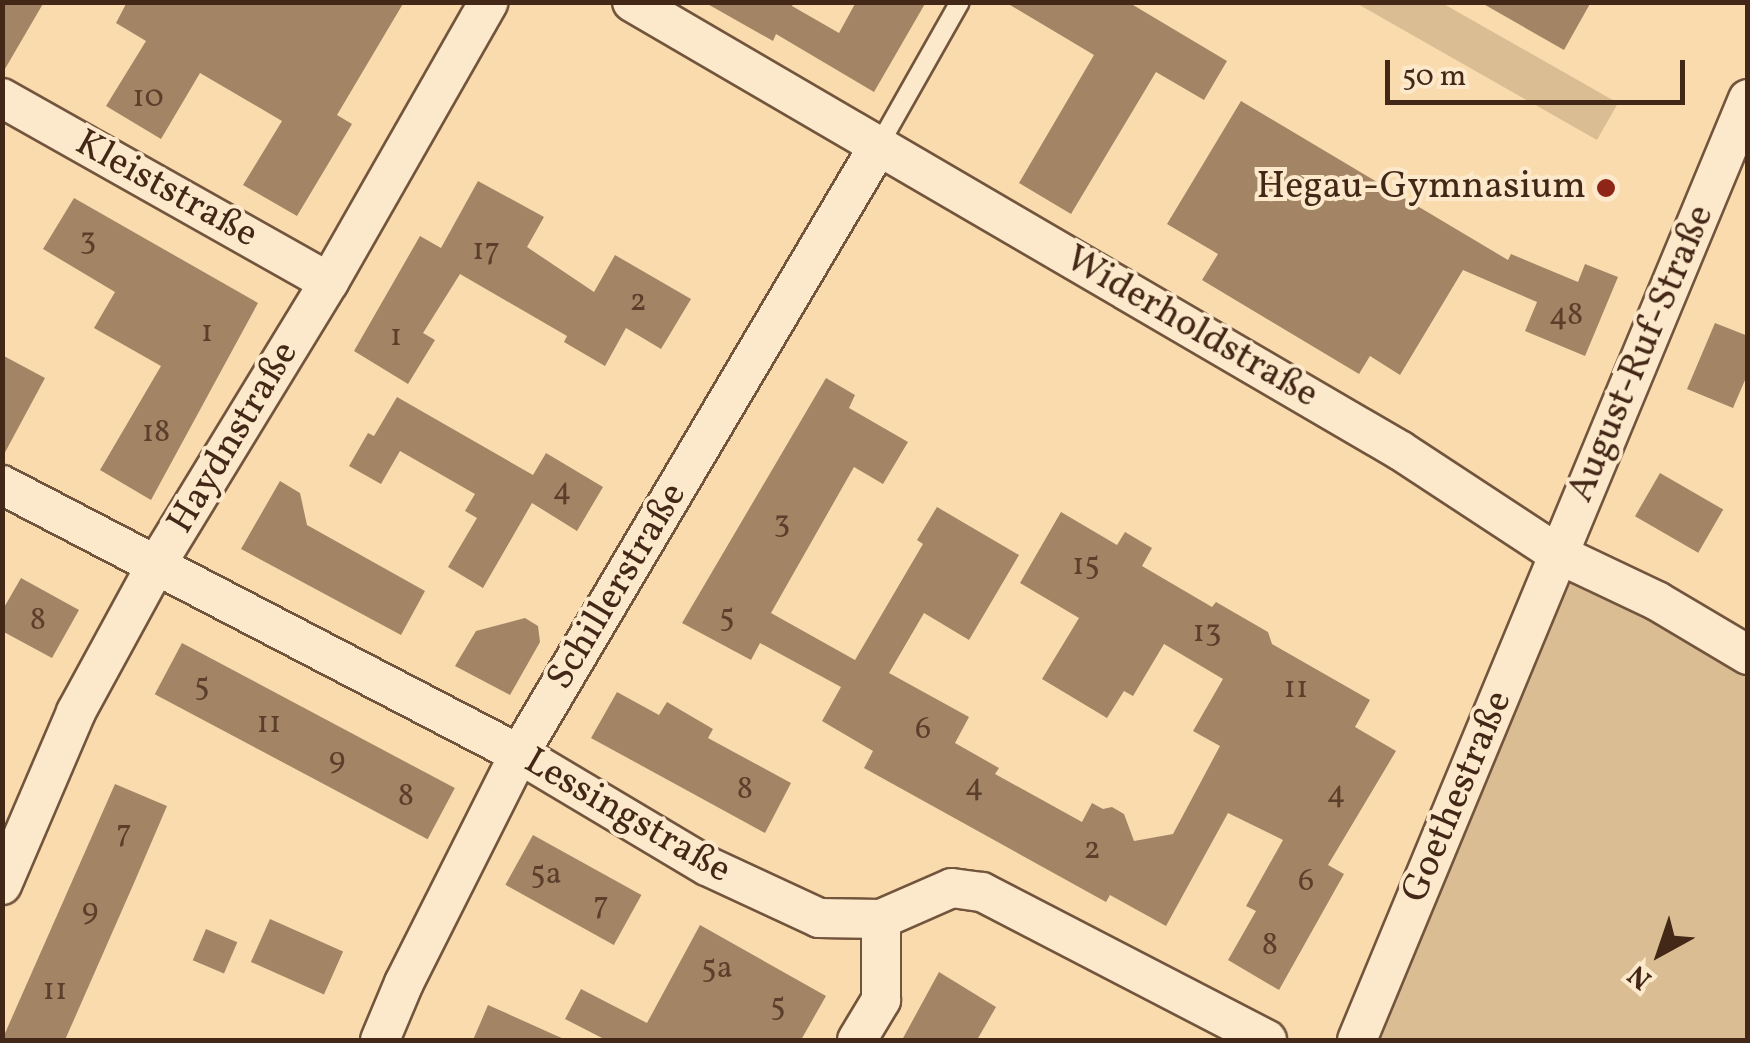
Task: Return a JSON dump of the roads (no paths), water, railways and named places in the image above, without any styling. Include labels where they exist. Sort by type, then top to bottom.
[{"type":"street","name":"Haydnstraße","points":[[2,886],[76,712],[155,568],[329,282],[489,2]]},
{"type":"street","name":"Widerholdstraße","points":[[632,2],[1401,451],[1558,554],[1657,602],[1748,655]]},
{"type":"street","name":"Kleiststraße","points":[[2,98],[329,282]]},
{"type":"street","name":"August-Ruf-Straße","points":[[1558,554],[1748,99]]},
{"type":"street","name":"Schillerstraße","points":[[380,1040],[404,983],[519,754],[879,145]]},
{"type":"street","name":"Lessingstraße","points":[[2,485],[155,568],[519,754],[707,866],[819,918],[881,919],[952,888],[982,892],[1266,1040]]},
{"type":"street","name":"Goethestraße","points":[[1357,1040],[1558,554]]},
{"type":"street","points":[[858,1040],[881,1000],[881,919]]},
{"type":"lane","points":[[879,145],[960,2]]},
{"type":"place","name":"Hegau-Gymnasium","points":[[1606,188]]}]
